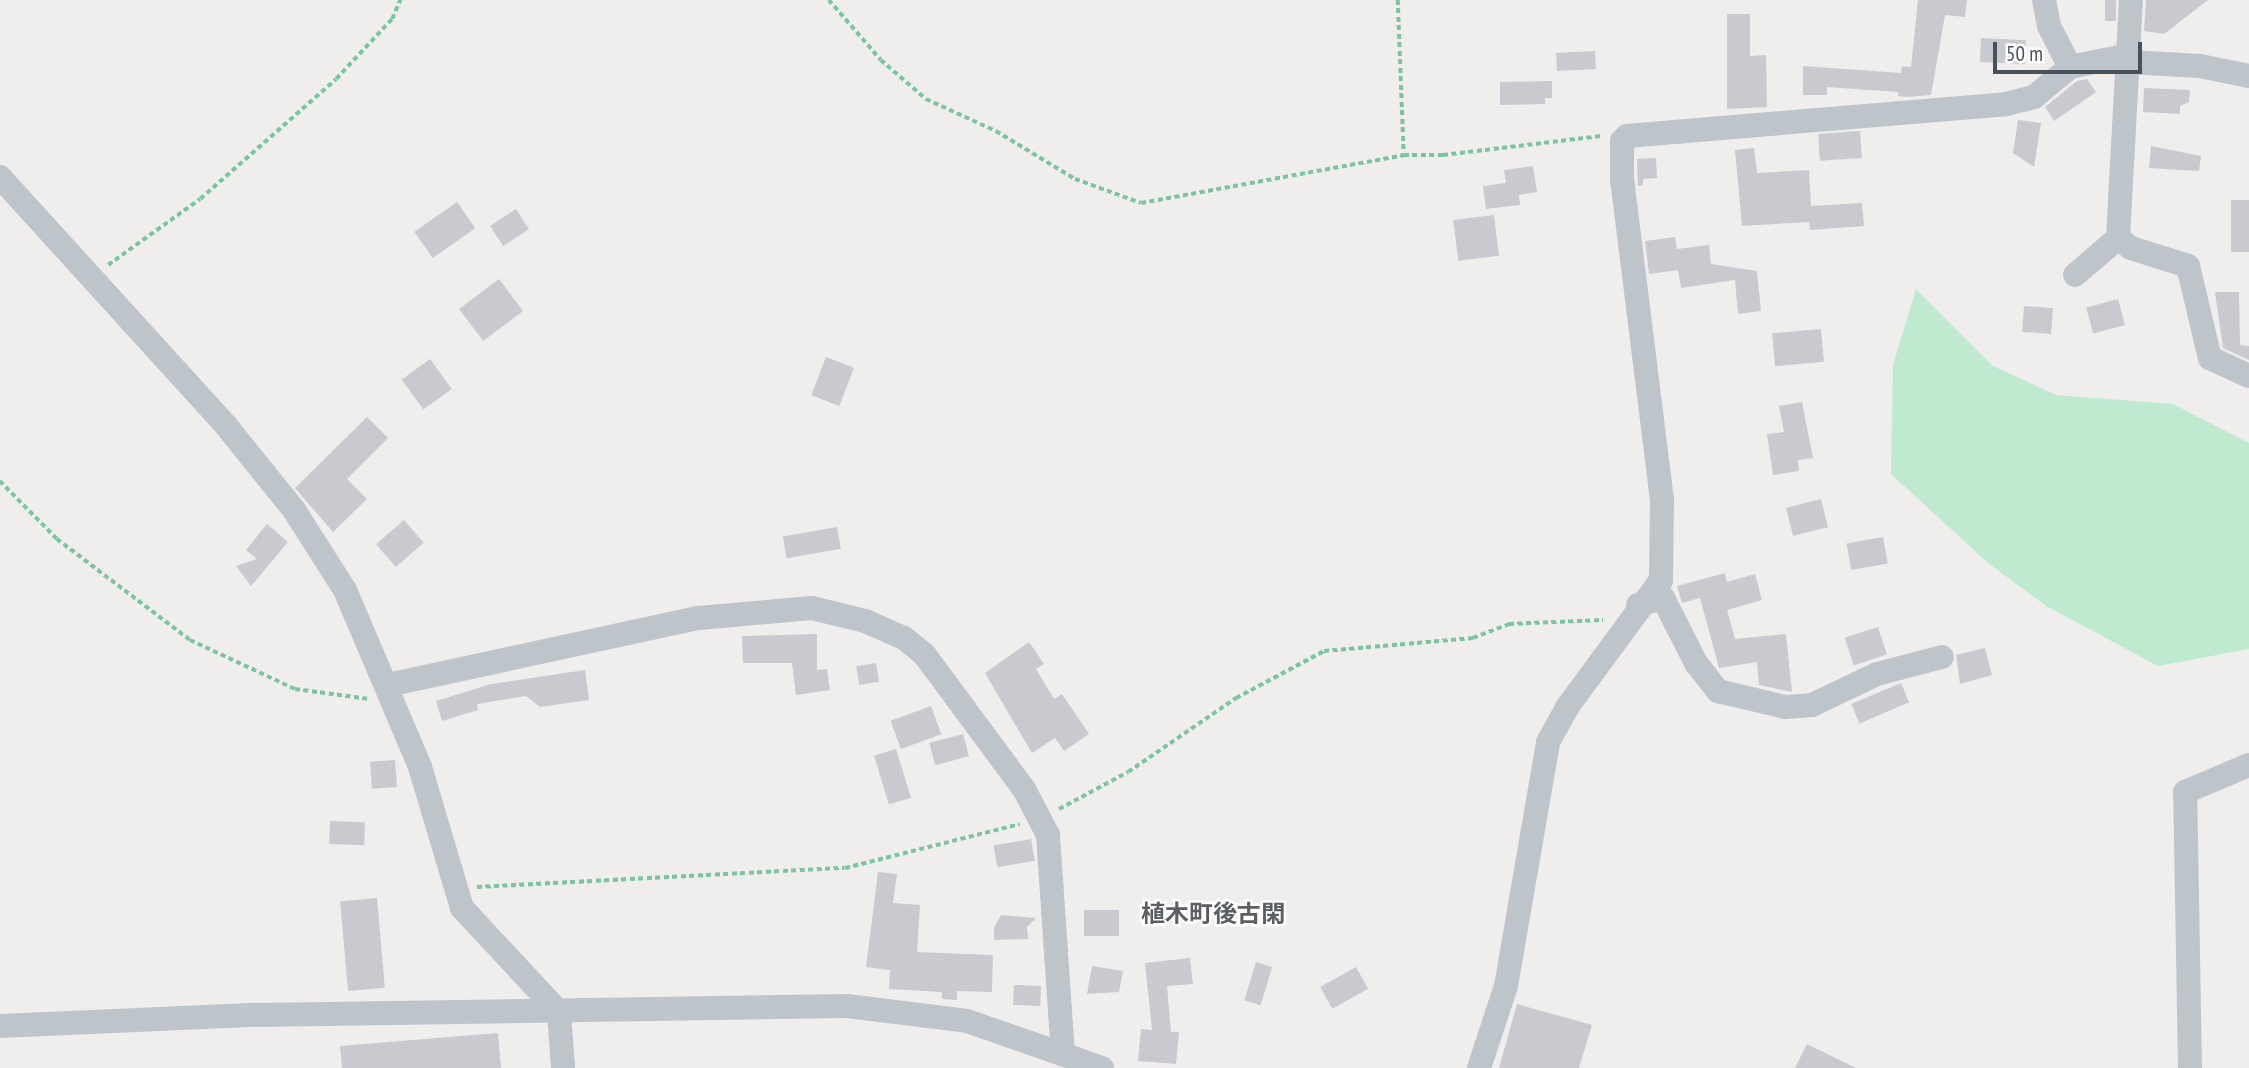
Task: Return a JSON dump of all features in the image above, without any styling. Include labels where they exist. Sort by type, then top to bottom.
[{"type":"street","points":[[2043,0],[2049,26],[2070,67]]},
{"type":"street","points":[[2074,275],[2118,238],[2132,0]]},
{"type":"street","points":[[1479,1068],[1506,986],[1548,742],[1634,612],[1661,580],[1665,541],[1622,181],[1622,141],[1627,136],[2007,104],[2034,97],[2070,67],[2129,59],[2200,66],[2249,76]]},
{"type":"street","points":[[0,177],[228,428],[294,510],[345,590],[392,694],[462,908],[559,1012],[563,1068]]},
{"type":"street","points":[[2118,238],[2131,248],[2188,266],[2210,358],[2249,376]]},
{"type":"street","points":[[1634,612],[1663,598],[1696,663],[1718,691],[1785,707],[1812,705],[1877,674],[1942,657]]},
{"type":"street","points":[[392,694],[699,618],[812,608],[865,621],[904,638],[924,654],[1024,789],[1048,835],[1063,1054]]},
{"type":"street","points":[[2190,1068],[2185,792],[2249,765]]},
{"type":"street","points":[[0,1027],[217,1016],[847,1006],[967,1021],[1102,1068]]},
{"type":"path","points":[[92,276],[200,198],[336,79],[393,19],[400,0]]},
{"type":"path","points":[[829,0],[881,60],[926,99],[996,131],[1075,179],[1141,203],[1404,155],[1443,155],[1617,134],[1622,141]]},
{"type":"path","points":[[1398,0],[1404,155]]},
{"type":"path","points":[[0,481],[57,539],[190,640],[295,689],[392,694]]},
{"type":"path","points":[[456,887],[845,868],[1039,819],[1128,772],[1236,698],[1324,651],[1473,638],[1509,624],[1634,612]]},
{"type":"green space","points":[[1916,289],[1993,366],[2056,395],[2173,404],[2249,443],[2249,649],[2158,666],[2046,606],[1988,563],[1891,474],[1893,365]]},
{"type":"building","points":[[1918,0],[1967,0],[1965,17],[1945,15],[1931,95],[1907,97],[1898,96],[1898,92],[1827,87],[1827,95],[1803,95],[1803,66],[1901,73],[1902,66],[1911,67]]},
{"type":"building","points":[[2105,0],[2116,0],[2116,21],[2105,21]]},
{"type":"building","points":[[2146,0],[2208,0],[2164,34],[2144,31]]},
{"type":"building","points":[[1727,14],[1750,14],[1750,56],[1766,55],[1767,107],[1727,109]]},
{"type":"building","points":[[1981,38],[2026,40],[2025,64],[1980,62]]},
{"type":"building","points":[[1595,51],[1596,69],[1557,71],[1556,53]]},
{"type":"building","points":[[2087,79],[2096,92],[2054,121],[2045,107],[2077,81]]},
{"type":"building","points":[[1552,81],[1552,98],[1545,98],[1545,104],[1500,105],[1500,82]]},
{"type":"building","points":[[2144,88],[2190,90],[2189,102],[2180,106],[2180,114],[2143,112]]},
{"type":"building","points":[[2018,120],[2041,123],[2034,167],[2013,153]]},
{"type":"building","points":[[1860,131],[1862,158],[1820,161],[1818,134]]},
{"type":"building","points":[[2151,146],[2201,156],[2199,171],[2149,168]]},
{"type":"building","points":[[1754,148],[1757,173],[1809,170],[1811,206],[1862,203],[1864,226],[1810,230],[1809,222],[1742,226],[1735,150]]},
{"type":"building","points":[[1656,158],[1657,178],[1643,179],[1643,185],[1638,186],[1637,159]]},
{"type":"building","points":[[1533,166],[1537,192],[1519,195],[1520,205],[1486,209],[1483,186],[1506,183],[1504,170]]},
{"type":"building","points":[[2231,200],[2249,200],[2249,252],[2231,252]]},
{"type":"building","points":[[457,202],[475,228],[433,258],[414,232]]},
{"type":"building","points":[[516,209],[529,229],[503,246],[490,226]]},
{"type":"building","points":[[1494,215],[1499,256],[1458,261],[1453,220]]},
{"type":"building","points":[[1675,237],[1677,249],[1709,245],[1711,264],[1757,271],[1761,311],[1738,314],[1735,280],[1681,288],[1678,270],[1649,274],[1645,241]]},
{"type":"building","points":[[499,279],[523,311],[483,341],[459,309]]},
{"type":"building","points":[[2215,292],[2239,292],[2240,345],[2249,346],[2249,360],[2223,348]]},
{"type":"building","points":[[2118,299],[2125,325],[2093,334],[2086,308]]},
{"type":"building","points":[[2024,306],[2053,308],[2051,334],[2022,332]]},
{"type":"building","points":[[1821,329],[1824,362],[1775,366],[1772,333]]},
{"type":"building","points":[[826,357],[854,368],[839,406],[811,395]]},
{"type":"building","points":[[430,359],[452,389],[423,410],[402,380]]},
{"type":"building","points":[[1802,402],[1813,458],[1798,460],[1799,471],[1773,475],[1767,434],[1784,432],[1779,406]]},
{"type":"building","points":[[367,417],[388,438],[347,479],[367,499],[333,532],[295,488]]},
{"type":"building","points":[[1821,499],[1828,527],[1793,536],[1786,508]]},
{"type":"building","points":[[404,520],[424,543],[396,567],[376,544]]},
{"type":"building","points":[[267,524],[288,542],[251,586],[236,566],[257,559],[246,550]]},
{"type":"building","points":[[837,527],[841,549],[787,558],[783,537]]},
{"type":"building","points":[[1883,537],[1888,564],[1851,570],[1847,543]]},
{"type":"building","points":[[1725,573],[1727,582],[1755,574],[1762,600],[1727,610],[1735,639],[1786,634],[1792,692],[1759,685],[1757,662],[1719,668],[1700,598],[1682,603],[1677,586]]},
{"type":"building","points":[[1878,627],[1887,655],[1854,665],[1845,638]]},
{"type":"building","points":[[817,634],[817,670],[827,669],[830,690],[796,695],[792,663],[743,663],[742,636]]},
{"type":"building","points":[[1029,642],[1044,664],[1036,669],[1054,699],[1062,694],[1089,734],[1064,751],[1055,738],[1032,753],[985,673]]},
{"type":"building","points":[[1985,648],[1992,675],[1960,684],[1956,655]]},
{"type":"building","points":[[876,663],[879,682],[859,685],[856,666]]},
{"type":"building","points":[[585,670],[589,700],[540,707],[526,696],[477,704],[478,710],[442,721],[436,701],[491,684]]},
{"type":"building","points":[[1901,683],[1909,702],[1859,723],[1851,704]]},
{"type":"building","points":[[931,706],[941,734],[901,749],[891,721]]},
{"type":"building","points":[[963,734],[969,756],[935,765],[929,743]]},
{"type":"building","points":[[896,749],[911,798],[889,804],[874,756]]},
{"type":"building","points":[[395,760],[397,787],[372,789],[370,762]]},
{"type":"building","points":[[330,821],[365,822],[364,845],[329,844]]},
{"type":"building","points":[[1031,839],[1035,861],[997,867],[994,846]]},
{"type":"building","points":[[878,872],[897,874],[893,903],[920,905],[917,952],[993,955],[992,992],[957,991],[957,1000],[942,999],[942,992],[889,989],[890,970],[866,967]]},
{"type":"building","points":[[377,898],[385,988],[348,991],[340,901]]},
{"type":"building","points":[[1084,910],[1119,910],[1119,936],[1084,936]]},
{"type":"building","points":[[1001,915],[1036,918],[1027,927],[1028,939],[994,940],[994,928]]},
{"type":"building","points":[[1190,958],[1193,984],[1167,986],[1171,1032],[1179,1032],[1176,1064],[1138,1061],[1141,1029],[1152,1030],[1145,963]]},
{"type":"building","points":[[1256,962],[1272,967],[1261,1005],[1244,1000]]},
{"type":"building","points":[[1092,966],[1123,971],[1119,992],[1087,994]]},
{"type":"building","points":[[1356,967],[1368,989],[1332,1009],[1320,987]]},
{"type":"building","points":[[1014,985],[1041,986],[1040,1006],[1013,1005]]},
{"type":"building","points":[[1517,1004],[1592,1025],[1579,1068],[1499,1068]]},
{"type":"building","points":[[498,1033],[501,1068],[342,1068],[340,1046]]},
{"type":"building","points":[[1807,1044],[1856,1068],[1795,1068]]},
{"type":"district","name":"植木町後古閑","points":[[1213,914]]}]
